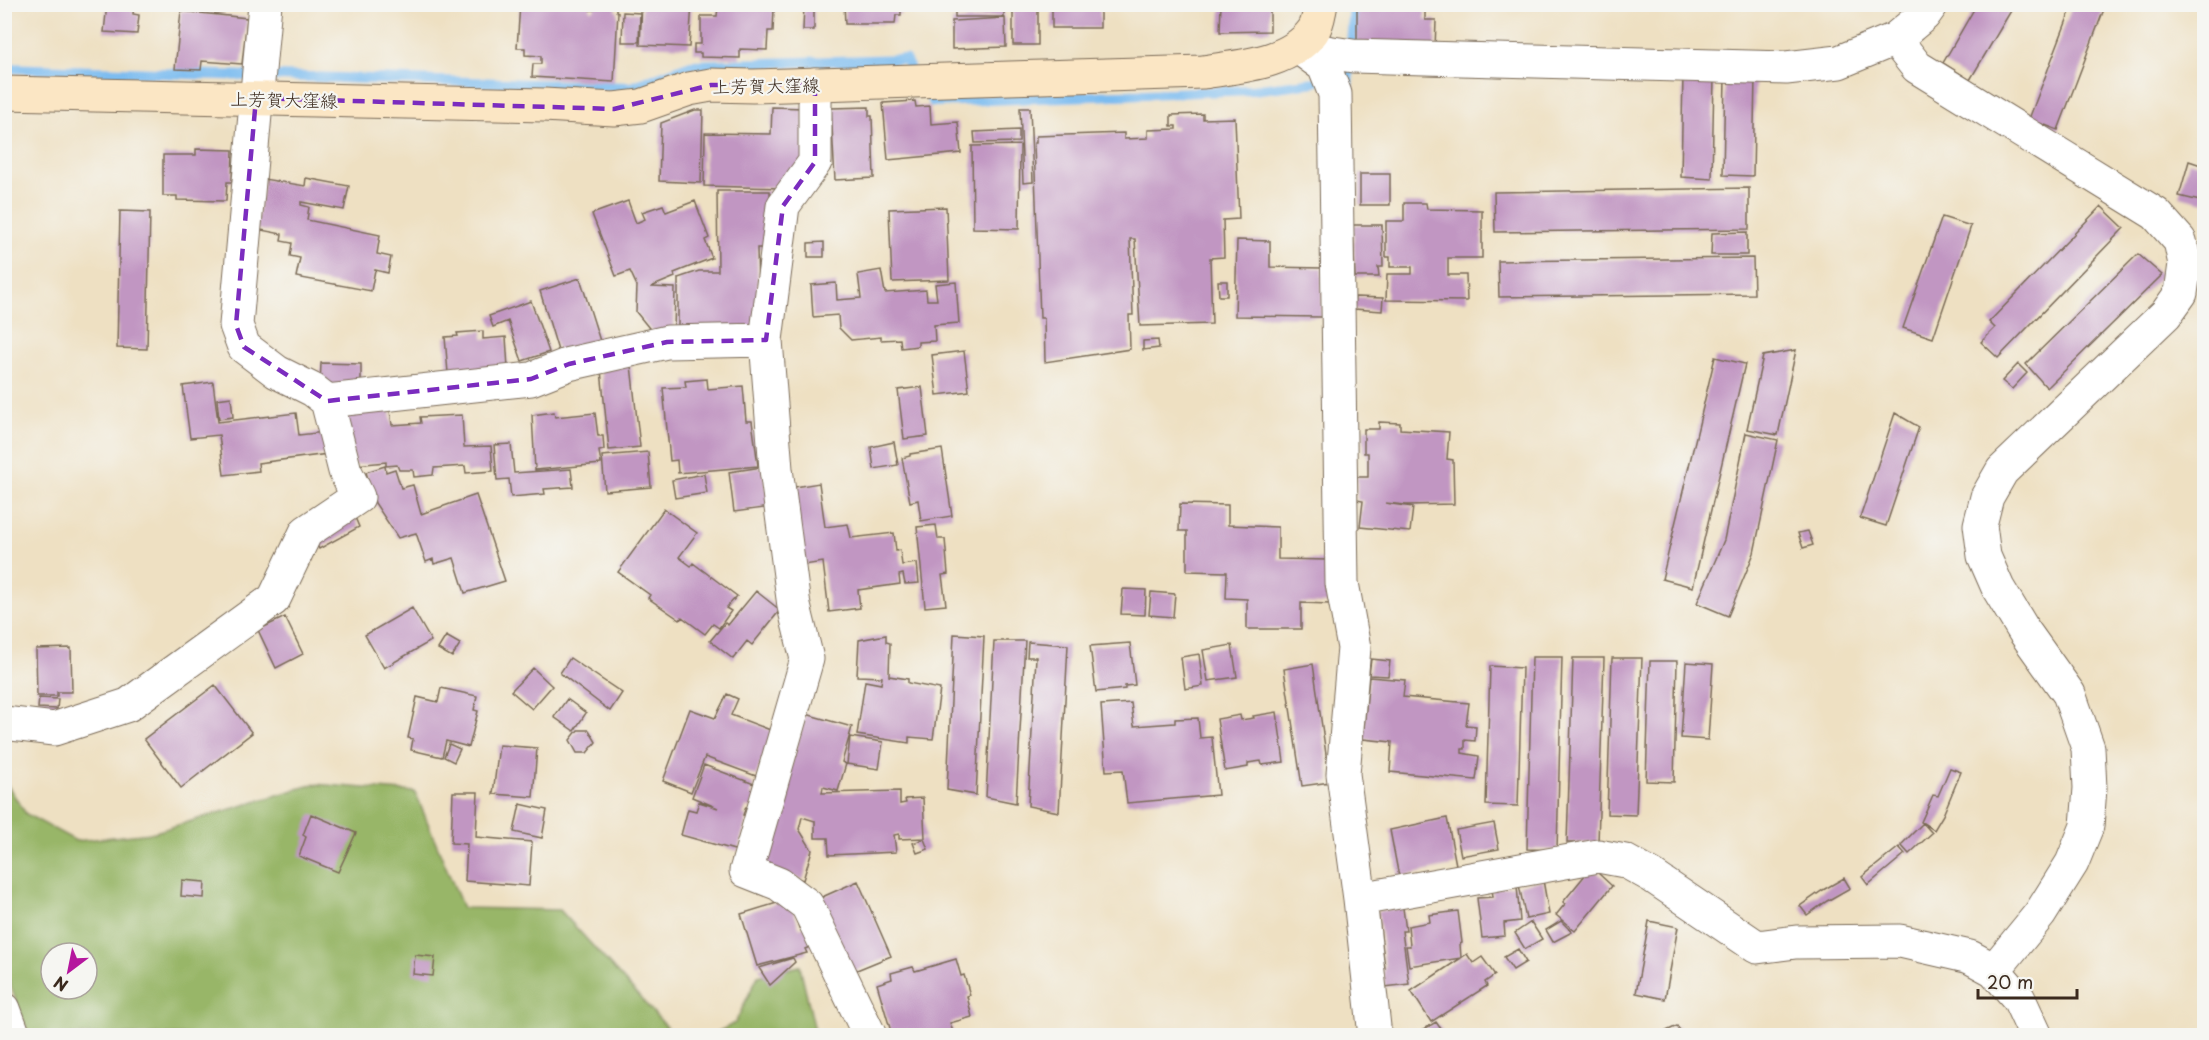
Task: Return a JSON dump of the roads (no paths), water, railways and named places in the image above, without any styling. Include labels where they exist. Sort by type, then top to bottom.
[{"type":"main road","points":[[1298,47],[1314,29],[1321,4]]},
{"type":"main road","name":"上芳賀大窪線","points":[[4,93],[544,105],[614,109],[641,106],[689,89],[711,85],[1203,72],[1261,62],[1298,47]]},
{"type":"street","points":[[4,723],[54,729],[128,705],[274,599],[306,532],[358,497],[345,471],[327,401],[313,390],[277,372],[244,347],[236,325],[266,4]]},
{"type":"street","points":[[1298,47],[1349,55],[1786,68],[1839,62],[1895,39],[1924,15],[1932,4]]},
{"type":"street","points":[[1895,39],[1917,67],[2156,214],[2180,241],[2186,264],[2181,293],[2166,314],[2002,471],[1987,497],[1980,525],[1984,556],[1998,588],[2024,632],[2069,694],[2088,748],[2090,788],[2087,825],[2072,863],[2040,914],[1994,970]]},
{"type":"street","points":[[1298,47],[1324,66],[1335,94],[1342,583],[1354,648],[1343,774],[1368,898],[1375,1035]]},
{"type":"street","points":[[815,84],[815,162],[783,206],[766,340],[776,469],[794,606],[807,659],[746,871],[779,884],[807,905],[870,1035]]},
{"type":"street","points":[[327,401],[531,379],[569,364],[667,342],[766,340]]},
{"type":"street","points":[[1368,898],[1599,856],[1625,861],[1652,876],[1757,947],[1796,942],[1899,941],[1970,957],[1994,970],[2019,999],[2036,1035]]},
{"type":"street","points":[[4,1009],[14,1035]]},
{"type":"waterway","points":[[1347,97],[1354,4]]},
{"type":"waterway","points":[[277,76],[631,87],[691,65],[905,59],[909,67]]},
{"type":"waterway","points":[[4,68],[251,76]]},
{"type":"waterway","points":[[930,97],[933,102],[1252,90],[1315,82]]}]
